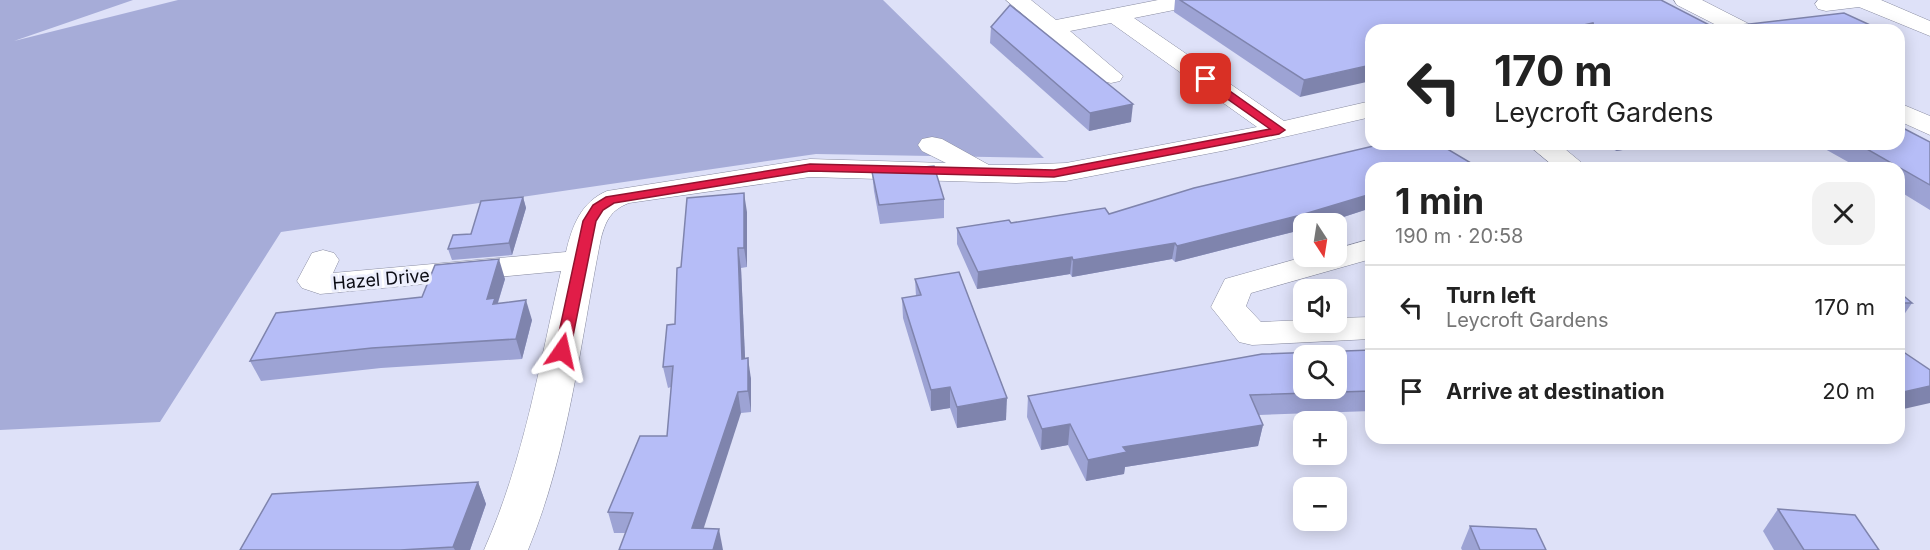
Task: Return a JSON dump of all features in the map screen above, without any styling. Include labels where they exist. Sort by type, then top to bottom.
[{"type":"street","points":[[1017,0],[1111,76]]},
{"type":"street","points":[[1052,28],[1191,0]]},
{"type":"street","points":[[1685,0],[1731,24]]},
{"type":"street","points":[[1826,4],[1862,0],[1925,27]]},
{"type":"street","points":[[1115,15],[1279,130]]},
{"type":"street","points":[[506,550],[528,496],[547,432],[580,260],[593,214],[603,202],[617,197],[803,168],[986,173],[1066,172],[1279,130],[1365,110]]},
{"type":"street","points":[[932,145],[986,173]]},
{"type":"street","points":[[1549,150],[1566,162]]},
{"type":"street","points":[[1365,251],[1237,286],[1228,307],[1252,334],[1365,328]]},
{"type":"street","name":"Hazel Drive","points":[[323,260],[314,278],[314,281],[320,284],[580,260]]},
{"type":"shaded area","points":[[0,0],[133,0],[14,41],[178,0],[883,0],[1044,158],[816,154],[281,232],[160,422],[0,430]]},
{"type":"building","points":[[1180,0],[1661,0],[1707,24],[1365,24],[1365,66],[1304,80]]},
{"type":"building","points":[[1010,5],[1133,104],[1090,113],[991,27]]},
{"type":"building","points":[[1844,13],[1868,24],[1749,24]]},
{"type":"building","points":[[1905,129],[1930,142],[1930,185],[1905,171],[1905,162],[1890,162],[1869,150],[1905,150]]},
{"type":"building","points":[[1365,148],[1365,150],[1449,150],[1469,162],[1365,162],[1365,196],[1308,213],[1293,213],[1293,217],[1177,246],[1175,243],[1073,260],[1072,257],[978,272],[957,228],[1009,220],[1011,223],[1105,208],[1109,214],[1194,188]]},
{"type":"building","points":[[934,166],[944,199],[879,205],[872,172]]},
{"type":"building","points":[[744,193],[744,248],[738,248],[742,359],[748,358],[748,391],[738,392],[692,528],[719,529],[713,550],[619,550],[633,513],[608,512],[640,436],[667,436],[673,366],[663,367],[667,325],[675,324],[677,268],[681,267],[687,198]]},
{"type":"building","points":[[523,197],[509,243],[448,249],[453,235],[471,234],[481,201]]},
{"type":"building","points":[[499,259],[487,299],[495,298],[493,304],[526,300],[516,339],[372,348],[250,361],[276,313],[422,297],[435,265]]},
{"type":"building","points":[[959,272],[1007,398],[957,407],[950,387],[931,390],[902,298],[921,295],[915,279]]},
{"type":"building","points":[[1365,350],[1365,391],[1347,392],[1347,351]]},
{"type":"building","points":[[1293,353],[1293,394],[1250,395],[1263,425],[1123,447],[1127,452],[1088,460],[1070,424],[1042,429],[1028,396],[1262,354]]},
{"type":"building","points":[[1905,353],[1930,370],[1930,386],[1905,392]]},
{"type":"building","points":[[478,482],[453,547],[400,550],[240,550],[272,494]]},
{"type":"building","points":[[1778,509],[1855,515],[1879,550],[1804,550]]},
{"type":"building","points":[[1470,526],[1536,529],[1546,550],[1480,550]]},
{"type":"route","points":[[562,351],[585,238],[593,214],[603,202],[649,191],[810,168],[1054,174],[1116,164],[1279,130],[1206,79]]}]
